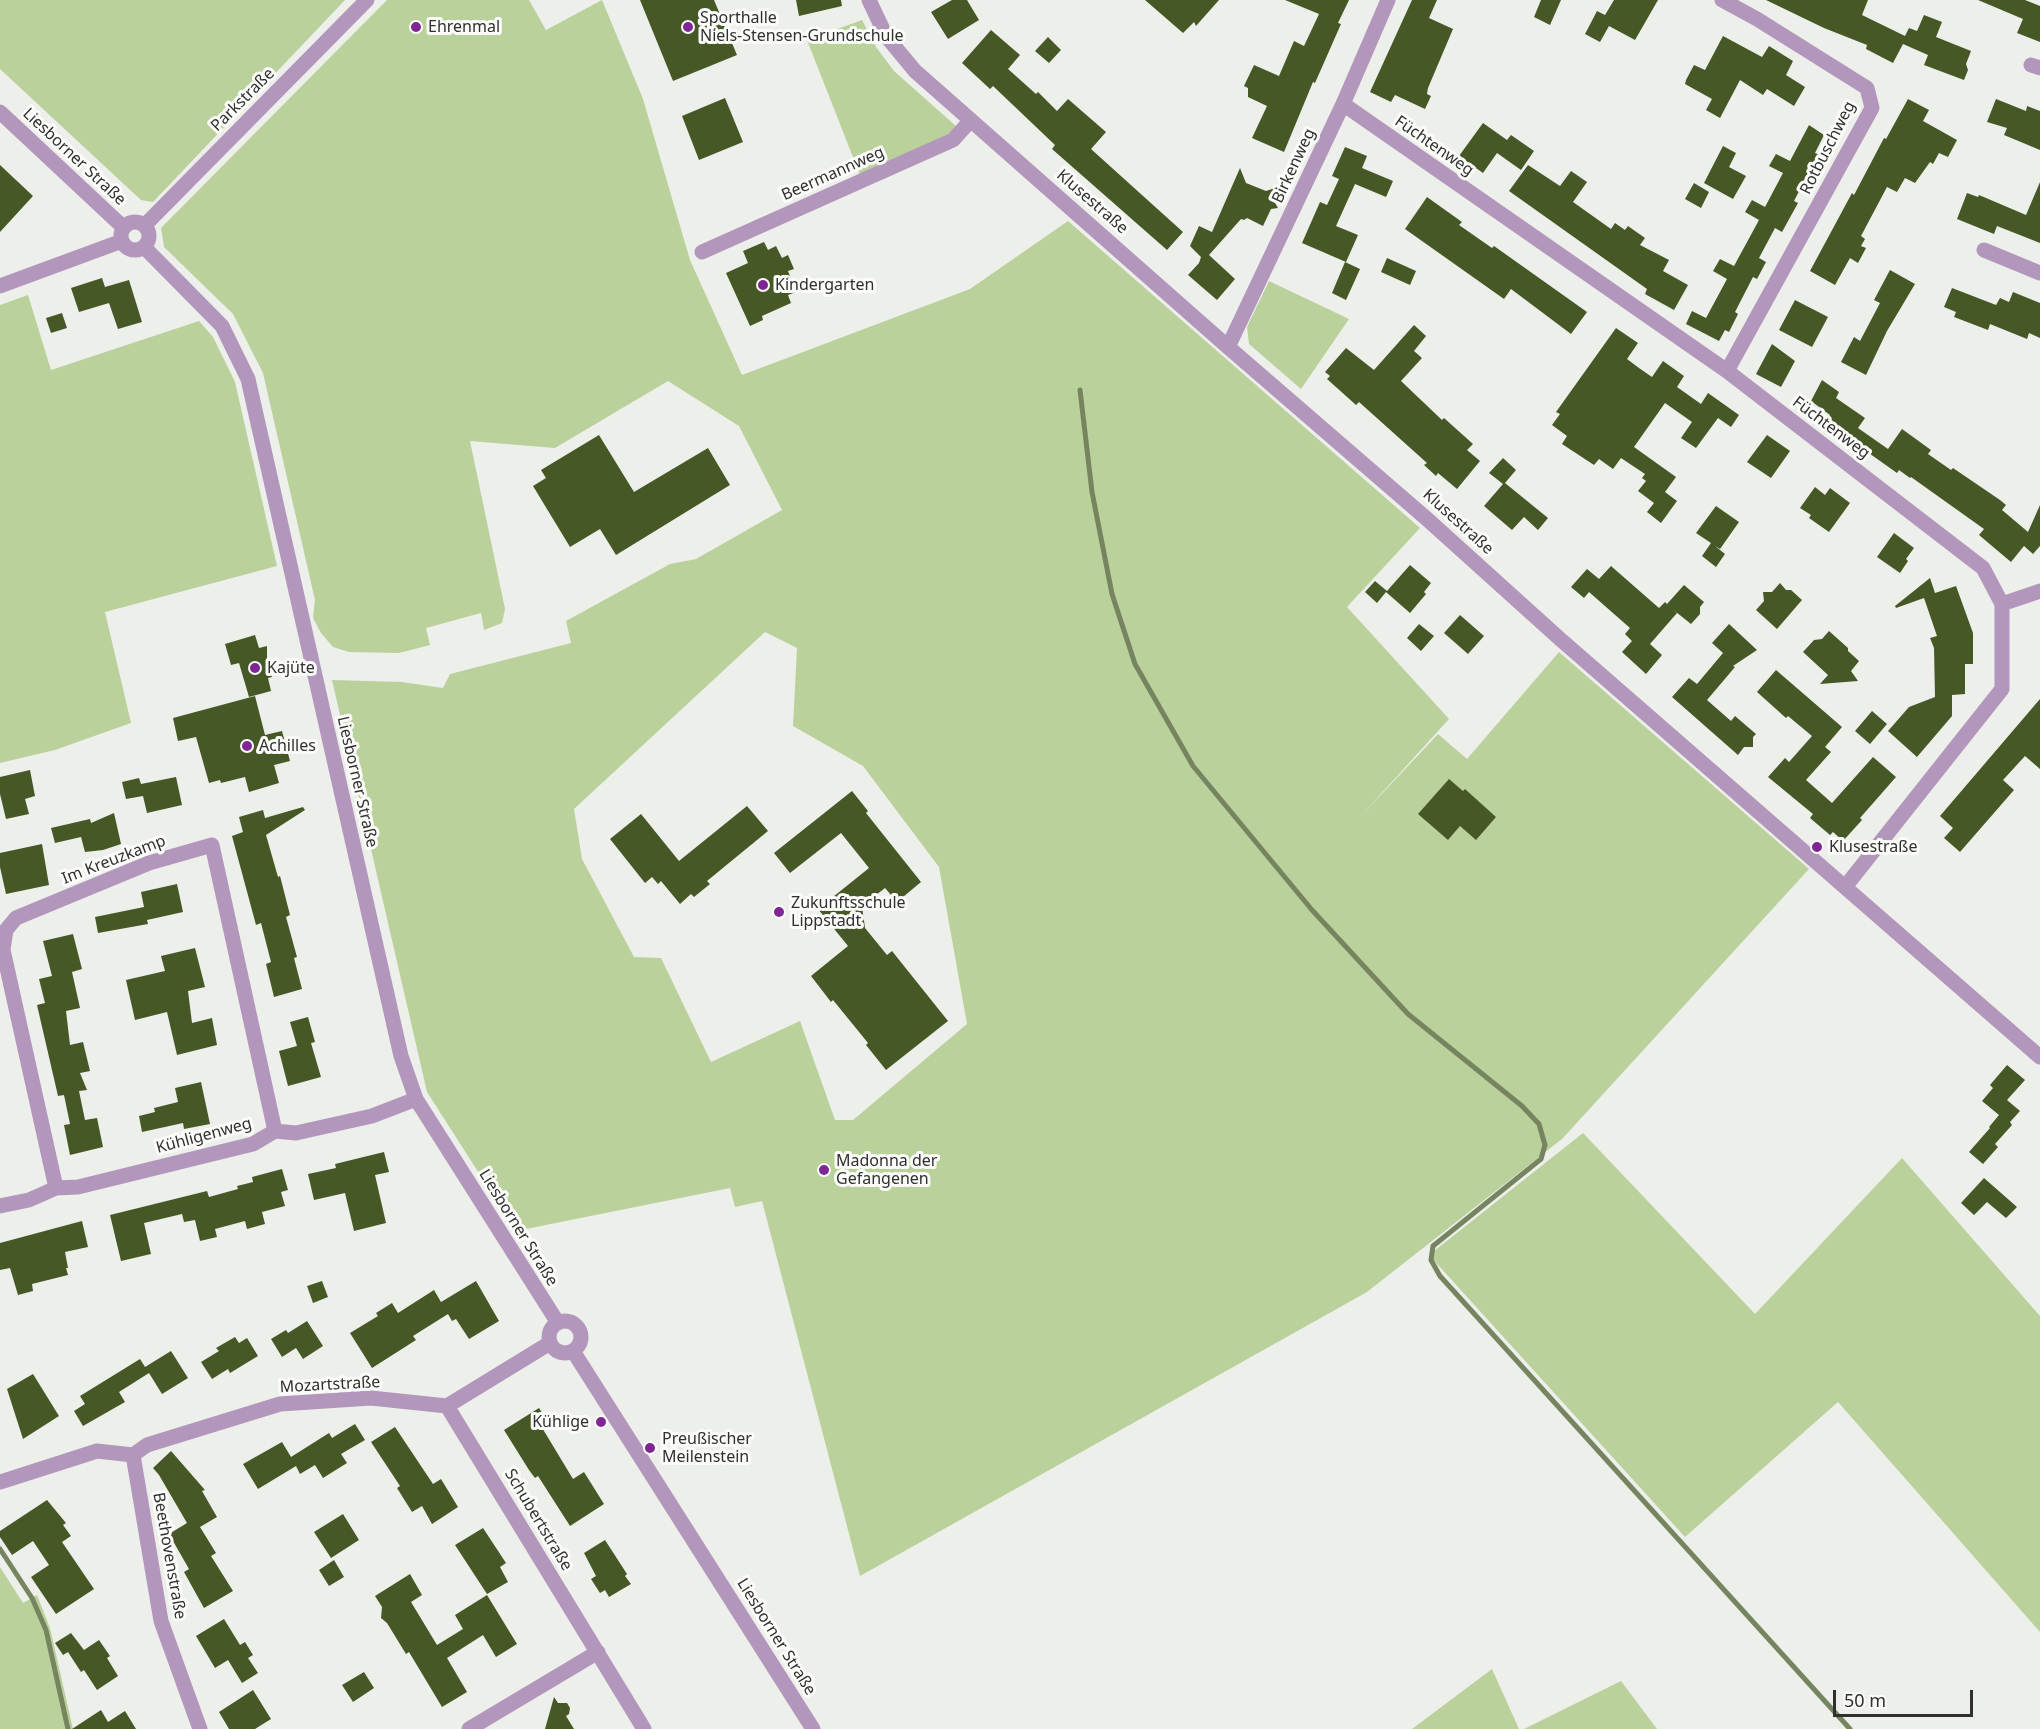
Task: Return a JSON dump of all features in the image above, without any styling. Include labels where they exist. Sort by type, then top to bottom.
[{"type":"street","name":"Parkstraße","points":[[145,225],[367,0]]},
{"type":"street","name":"Klusestraße","points":[[869,0],[886,36],[915,71],[1228,347],[1428,519],[1560,639],[2040,1057]]},
{"type":"street","name":"Birkenweg","points":[[1228,347],[1343,104],[1388,0]]},
{"type":"street","name":"Rotbuschweg","points":[[1722,0],[1757,19],[1867,88],[1872,108],[1727,371]]},
{"type":"street","name":"Füchtenweg","points":[[1343,104],[1727,371],[1983,567],[2002,604],[2002,689],[1845,887]]},
{"type":"street","name":"Liesborner Straße","points":[[0,112],[123,234]]},
{"type":"street","name":"Beermannweg","points":[[702,252],[953,140],[971,120]]},
{"type":"street","points":[[0,286],[123,234],[131,222],[141,222],[149,234],[144,247],[132,250],[124,245],[123,234]]},
{"type":"street","name":"Liesborner Straße","points":[[144,247],[222,326],[248,379],[401,1056],[416,1099],[558,1323]]},
{"type":"street","points":[[1984,250],[2040,273]]},
{"type":"street","points":[[2002,604],[2040,591]]},
{"type":"street","name":"Im Kreuzkamp","points":[[56,1188],[3,950],[6,930],[16,918],[129,871],[212,845],[275,1131]]},
{"type":"street","name":"Kühligenweg","points":[[0,1206],[29,1200],[56,1188],[78,1186],[254,1144],[275,1131],[296,1133],[372,1116],[416,1099]]},
{"type":"street","points":[[567,1321],[579,1330],[579,1344],[569,1353],[560,1352],[550,1343],[549,1333],[558,1323],[567,1321]]},
{"type":"street","points":[[447,1406],[550,1343]]},
{"type":"street","name":"Liesborner Straße","points":[[573,1351],[813,1729]]},
{"type":"street","name":"Mozartstraße","points":[[133,1455],[147,1445],[280,1404],[371,1398],[447,1406]]},
{"type":"street","name":"Schubertstraße","points":[[447,1406],[644,1729]]},
{"type":"street","points":[[0,1482],[97,1451],[133,1455]]},
{"type":"street","name":"Beethovenstraße","points":[[133,1455],[161,1621],[200,1729]]},
{"type":"street","points":[[469,1729],[598,1652]]},
{"type":"green space","points":[[0,0],[345,0],[153,202],[141,200],[0,69]]},
{"type":"green space","points":[[387,0],[529,0],[546,30],[602,0],[643,99],[690,260],[742,375],[970,289],[1068,221],[1420,528],[1347,607],[1449,719],[1360,817],[1438,734],[1467,759],[1559,652],[1809,869],[1562,1139],[1367,1292],[860,1576],[762,1201],[735,1207],[730,1188],[516,1231],[427,1092],[332,680],[402,682],[443,688],[450,674],[571,643],[566,621],[670,564],[696,559],[782,510],[739,426],[668,381],[555,448],[470,441],[505,609],[502,623],[484,630],[481,613],[426,628],[430,645],[399,653],[349,652],[333,647],[321,633],[313,618],[315,600],[263,373],[233,314],[164,247],[161,228]],"holes":[[[765,632],[797,648],[793,726],[863,766],[939,867],[967,1024],[853,1120],[835,1120],[800,1021],[711,1062],[661,958],[634,957],[582,859],[574,809]]]},
{"type":"green space","points":[[862,20],[876,47],[894,71],[957,127],[943,138],[860,175],[807,40]]},
{"type":"green space","points":[[1269,281],[1349,319],[1301,389],[1249,344],[1247,327]]},
{"type":"green space","points":[[28,295],[51,370],[199,321],[213,337],[235,382],[277,566],[105,612],[131,723],[55,750],[0,763],[0,305]]},
{"type":"green space","points":[[1583,1133],[1755,1314],[1902,1158],[2040,1316],[2040,1632],[1838,1402],[1685,1537],[1429,1255]]},
{"type":"green space","points":[[0,1567],[23,1603],[37,1595],[50,1628],[73,1729],[0,1729]]},
{"type":"green space","points":[[1492,1669],[1519,1729],[1412,1729]]},
{"type":"green space","points":[[1621,1681],[1657,1729],[1524,1729]]},
{"type":"building","name":"Sporthalle Niels-Stensen-Grundschule","points":[[640,0],[714,0],[737,55],[673,81]]},
{"type":"building","points":[[796,0],[841,0],[842,6],[799,16]]},
{"type":"building","points":[[952,0],[967,0],[979,20],[948,39],[931,12]]},
{"type":"building","points":[[1145,0],[1219,0],[1196,26],[1194,22],[1183,33]]},
{"type":"building","points":[[1285,0],[1349,0],[1338,23],[1341,24],[1315,83],[1313,82],[1284,152],[1252,138],[1267,106],[1248,97],[1248,88],[1244,86],[1254,65],[1279,76],[1294,41],[1304,46],[1319,14]]},
{"type":"building","points":[[1412,0],[1437,0],[1429,18],[1453,29],[1428,88],[1427,94],[1431,96],[1425,109],[1395,95],[1391,102],[1370,92]]},
{"type":"building","points":[[1541,0],[1561,0],[1550,25],[1534,17]]},
{"type":"building","points":[[1614,0],[1658,0],[1635,40],[1609,26],[1600,42],[1585,34],[1597,11],[1605,15]]},
{"type":"building","points":[[1766,0],[1868,0],[1862,15],[1905,36],[1909,28],[1917,31],[1924,15],[1942,22],[1936,37],[1971,51],[1966,64],[1968,70],[1964,80],[1924,65],[1928,55],[1903,44],[1893,63],[1866,49],[1867,45],[1824,28]]},
{"type":"building","points":[[1978,0],[2025,0],[2040,6],[2040,42],[2017,33],[2023,19]]},
{"type":"building","points":[[991,30],[1020,55],[1008,69],[1036,94],[1038,92],[1057,111],[1068,99],[1106,132],[1091,149],[1183,232],[1167,250],[1052,149],[1055,145],[993,86],[990,89],[962,63]]},
{"type":"building","points":[[1723,36],[1762,57],[1769,46],[1793,61],[1786,75],[1805,87],[1794,106],[1767,89],[1763,95],[1740,80],[1720,118],[1706,110],[1712,99],[1685,84],[1694,65],[1705,70]]},
{"type":"building","points":[[1048,37],[1061,50],[1049,63],[1035,51]]},
{"type":"building","points":[[725,98],[743,142],[699,160],[682,116]]},
{"type":"building","points":[[1908,99],[1929,110],[1923,121],[1957,140],[1948,157],[1939,153],[1933,164],[1930,162],[1915,183],[1905,178],[1897,192],[1887,187],[1861,236],[1865,239],[1861,246],[1866,248],[1858,263],[1850,258],[1835,285],[1810,271],[1852,193],[1854,195]]},
{"type":"building","points":[[1996,99],[2026,111],[2027,106],[2040,111],[2040,150],[2004,135],[2007,128],[1987,122]]},
{"type":"building","points":[[1483,123],[1507,140],[1511,135],[1534,151],[1521,170],[1497,153],[1483,173],[1459,156]]},
{"type":"building","points":[[1809,125],[1824,135],[1815,153],[1822,156],[1813,174],[1809,172],[1794,201],[1798,203],[1782,232],[1775,228],[1759,258],[1766,262],[1757,279],[1753,277],[1735,312],[1738,314],[1729,332],[1725,330],[1719,341],[1686,324],[1692,311],[1706,318],[1727,279],[1713,271],[1720,259],[1734,266],[1759,220],[1745,212],[1752,200],[1765,207],[1783,173],[1769,166],[1776,154],[1790,161]]},
{"type":"building","points":[[1723,146],[1736,153],[1729,167],[1746,176],[1733,199],[1704,183]]},
{"type":"building","points":[[1345,147],[1367,156],[1362,168],[1393,181],[1386,197],[1355,184],[1336,226],[1358,235],[1346,262],[1302,243],[1320,202],[1327,205],[1339,179],[1332,176]]},
{"type":"building","points":[[0,165],[33,196],[0,232]]},
{"type":"building","points":[[1528,165],[1560,186],[1571,171],[1587,182],[1573,202],[1611,229],[1615,223],[1625,230],[1628,226],[1645,238],[1640,245],[1669,260],[1663,271],[1688,285],[1674,310],[1645,294],[1647,289],[1509,191]]},
{"type":"building","points":[[1240,168],[1246,183],[1266,191],[1281,186],[1274,201],[1278,208],[1271,209],[1263,226],[1247,218],[1241,219],[1209,255],[1235,279],[1217,300],[1188,275],[1199,263],[1201,257],[1190,246],[1199,226],[1212,232]]},
{"type":"building","points":[[2040,182],[2040,243],[1997,226],[1994,234],[1957,219],[1967,193],[1978,197],[1979,195],[2026,215]]},
{"type":"building","points":[[1694,183],[1709,192],[1701,208],[1685,199]]},
{"type":"building","points":[[1427,197],[1462,222],[1459,225],[1492,248],[1494,246],[1587,312],[1571,334],[1511,289],[1504,299],[1405,229]]},
{"type":"building","name":"Kindergarten","points":[[764,242],[768,250],[776,246],[782,258],[788,255],[794,269],[788,271],[796,292],[788,295],[791,303],[762,316],[763,320],[750,326],[726,273],[748,263],[743,251]]},
{"type":"building","points":[[1387,258],[1416,271],[1410,285],[1381,272]]},
{"type":"building","points":[[1345,262],[1360,269],[1346,300],[1332,293]]},
{"type":"building","points":[[1890,270],[1915,284],[1887,331],[1866,375],[1841,362],[1854,337],[1860,341],[1880,303],[1874,300]]},
{"type":"building","points":[[102,278],[105,287],[129,280],[142,322],[118,329],[109,303],[79,312],[71,288]]},
{"type":"building","points":[[1952,288],[1996,305],[2000,298],[2009,302],[2013,292],[2040,303],[2040,338],[2029,333],[2027,339],[1990,324],[1988,330],[1954,317],[1956,312],[1944,307]]},
{"type":"building","points":[[1795,300],[1828,317],[1812,347],[1779,330]]},
{"type":"building","points":[[62,313],[67,328],[51,333],[46,318]]},
{"type":"building","points":[[1414,325],[1426,336],[1414,351],[1422,358],[1401,381],[1442,420],[1444,418],[1473,444],[1467,450],[1480,461],[1457,489],[1438,473],[1436,476],[1424,465],[1427,463],[1359,402],[1356,405],[1327,379],[1330,376],[1325,372],[1346,348],[1374,370]]},
{"type":"building","points":[[1616,328],[1638,343],[1627,359],[1639,368],[1652,377],[1663,361],[1684,376],[1677,387],[1701,404],[1708,393],[1739,415],[1731,427],[1718,418],[1696,448],[1681,438],[1692,422],[1665,403],[1634,447],[1676,477],[1665,492],[1677,501],[1661,523],[1647,512],[1654,503],[1638,491],[1646,481],[1642,478],[1645,474],[1621,458],[1613,469],[1599,459],[1594,465],[1562,444],[1567,436],[1552,425],[1560,414],[1556,412]]},
{"type":"building","points":[[1772,344],[1795,361],[1781,387],[1756,374]]},
{"type":"building","points":[[1822,380],[1839,392],[1836,398],[1865,418],[1858,428],[1888,449],[1902,429],[1931,450],[1928,454],[2000,500],[2006,505],[2002,510],[2028,532],[2040,505],[2040,546],[2033,554],[2024,546],[2011,562],[1979,535],[1984,529],[1911,477],[1899,470],[1897,473],[1825,422],[1830,415],[1811,401]]},
{"type":"building","points":[[599,435],[634,492],[708,448],[730,485],[616,555],[600,529],[570,547],[533,486],[546,478],[541,470]]},
{"type":"building","points":[[1767,435],[1790,451],[1771,478],[1747,462]]},
{"type":"building","points":[[1503,458],[1516,470],[1505,483],[1548,518],[1538,530],[1524,517],[1512,530],[1484,506],[1503,484],[1489,473]]},
{"type":"building","points":[[1815,487],[1825,495],[1830,488],[1850,503],[1829,532],[1809,518],[1811,515],[1800,508]]},
{"type":"building","points":[[1716,506],[1739,522],[1720,549],[1715,546],[1725,554],[1716,567],[1702,556],[1711,543],[1696,533]]},
{"type":"building","points":[[1894,533],[1914,548],[1900,573],[1877,557]]},
{"type":"building","points":[[1410,565],[1431,583],[1424,592],[1426,594],[1410,613],[1386,592],[1377,603],[1365,592],[1375,581],[1387,591]]},
{"type":"building","points":[[1611,566],[1659,608],[1665,602],[1667,604],[1684,585],[1704,602],[1700,607],[1700,614],[1691,624],[1671,608],[1677,613],[1650,644],[1662,655],[1646,674],[1622,652],[1632,641],[1625,634],[1630,628],[1589,592],[1584,598],[1571,587],[1587,569],[1599,579]]},
{"type":"building","points":[[1930,578],[1935,593],[1956,586],[1973,633],[1973,664],[1965,664],[1965,694],[1952,695],[1952,716],[1917,757],[1888,731],[1909,707],[1935,697],[1934,648],[1930,638],[1937,636],[1924,598],[1896,608],[1895,606]]},
{"type":"building","points":[[1780,583],[1786,590],[1791,590],[1802,600],[1777,629],[1756,610],[1764,601],[1763,592],[1772,592]]},
{"type":"building","points":[[1460,615],[1484,636],[1468,654],[1444,633]]},
{"type":"building","points":[[1419,624],[1434,636],[1421,651],[1407,638]]},
{"type":"building","points":[[1729,624],[1757,650],[1733,666],[1735,667],[1707,700],[1731,721],[1735,716],[1756,734],[1753,737],[1753,747],[1744,747],[1738,755],[1672,697],[1689,678],[1697,684],[1723,653],[1712,643]]},
{"type":"building","points":[[1829,631],[1859,661],[1851,671],[1858,681],[1820,684],[1828,675],[1803,652],[1814,640],[1822,639]]},
{"type":"building","name":"Kajüte","points":[[255,635],[259,648],[267,646],[267,659],[272,677],[268,678],[271,691],[249,697],[239,663],[231,665],[225,644]]},
{"type":"building","points":[[1776,670],[1842,727],[1825,747],[1831,752],[1806,780],[1832,803],[1873,757],[1896,777],[1843,841],[1833,832],[1830,835],[1810,818],[1813,814],[1768,777],[1785,758],[1789,762],[1812,736],[1788,716],[1786,718],[1757,692]]},
{"type":"building","name":"Achilles","points":[[255,696],[265,735],[282,731],[290,761],[274,765],[279,783],[249,792],[245,777],[221,783],[220,780],[209,783],[196,737],[178,741],[173,718]]},
{"type":"building","points":[[2040,699],[2040,769],[2025,756],[2003,780],[2014,790],[1960,852],[1944,838],[1953,828],[1940,816]]},
{"type":"building","points":[[1872,711],[1887,724],[1870,744],[1855,731]]},
{"type":"building","points":[[30,770],[35,796],[25,799],[29,814],[6,819],[0,794],[0,777]]},
{"type":"building","points":[[176,777],[182,805],[147,813],[143,796],[126,799],[122,782],[139,778],[141,784]]},
{"type":"building","points":[[1449,779],[1463,791],[1465,789],[1496,817],[1476,840],[1460,826],[1448,840],[1418,814]]},
{"type":"building","points":[[852,791],[868,811],[866,813],[921,882],[897,902],[885,888],[862,906],[865,928],[887,955],[892,951],[948,1021],[886,1070],[866,1045],[868,1043],[811,976],[848,946],[818,909],[869,868],[841,833],[790,873],[774,853]]},
{"type":"building","points":[[747,806],[768,831],[707,881],[710,884],[694,897],[691,894],[680,904],[661,881],[658,884],[652,877],[645,883],[610,839],[641,814],[679,861]]},
{"type":"building","points":[[303,807],[305,810],[266,835],[290,915],[286,917],[297,957],[294,958],[302,989],[274,997],[266,964],[271,962],[261,923],[256,925],[232,836],[243,832],[239,817],[263,810],[265,818]]},
{"type":"building","points":[[114,813],[121,844],[103,850],[85,852],[81,837],[55,843],[51,828],[90,819],[91,823]]},
{"type":"building","points":[[42,844],[49,885],[6,894],[0,867],[0,853]]},
{"type":"building","points":[[177,884],[183,912],[147,920],[148,924],[98,933],[95,917],[144,907],[141,892]]},
{"type":"building","points":[[73,934],[82,969],[72,972],[80,1008],[66,1011],[70,1045],[83,1042],[90,1071],[80,1073],[87,1090],[79,1091],[85,1120],[97,1118],[103,1147],[70,1155],[64,1125],[70,1124],[64,1095],[58,1096],[37,1005],[45,1003],[39,979],[52,976],[43,941]]},
{"type":"building","points":[[195,948],[205,987],[188,991],[192,1023],[212,1018],[217,1045],[177,1055],[167,1012],[135,1020],[126,980],[165,971],[161,956]]},
{"type":"building","points":[[308,1017],[315,1042],[311,1043],[321,1077],[288,1086],[279,1051],[297,1046],[290,1022]]},
{"type":"building","points":[[2007,1065],[2025,1080],[2007,1100],[2020,1111],[2010,1122],[2012,1125],[1995,1144],[1998,1147],[1983,1164],[1969,1152],[1999,1115],[1982,1101],[1993,1088],[1990,1085]]},
{"type":"building","points":[[201,1082],[210,1124],[184,1129],[183,1123],[142,1132],[139,1116],[155,1112],[154,1108],[178,1102],[175,1088]]},
{"type":"building","points":[[384,1152],[389,1172],[375,1175],[386,1223],[354,1231],[345,1193],[314,1200],[308,1174],[336,1168],[335,1164]]},
{"type":"building","points":[[282,1169],[288,1190],[281,1192],[285,1206],[262,1212],[265,1224],[247,1229],[245,1221],[215,1229],[217,1237],[200,1241],[195,1220],[184,1222],[182,1214],[144,1223],[151,1254],[121,1261],[110,1215],[207,1191],[209,1197],[238,1189],[237,1186],[253,1182],[252,1177]]},
{"type":"building","points":[[1984,1178],[2017,1207],[2006,1218],[1987,1202],[1974,1215],[1961,1203]]},
{"type":"building","points":[[82,1221],[88,1247],[65,1252],[68,1275],[32,1284],[33,1291],[18,1295],[10,1268],[0,1270],[0,1243]]},
{"type":"building","points":[[322,1281],[328,1297],[313,1303],[307,1286]]},
{"type":"building","points":[[476,1281],[499,1321],[469,1339],[456,1319],[452,1321],[448,1314],[413,1336],[416,1340],[372,1368],[350,1333],[378,1316],[376,1313],[392,1303],[398,1313],[434,1290],[441,1302]]},
{"type":"building","points":[[307,1321],[323,1346],[303,1359],[296,1348],[282,1357],[271,1339],[286,1330],[288,1333]]},
{"type":"building","points":[[235,1337],[239,1343],[247,1338],[258,1356],[230,1373],[228,1369],[212,1379],[201,1362],[219,1351],[216,1348]]},
{"type":"building","points":[[171,1351],[188,1378],[162,1394],[149,1373],[119,1392],[125,1402],[83,1426],[74,1411],[85,1404],[80,1396],[140,1359],[145,1367]]},
{"type":"building","points":[[33,1374],[59,1416],[23,1439],[7,1389]]},
{"type":"building","points":[[539,1408],[548,1422],[541,1426],[573,1479],[584,1472],[604,1504],[570,1526],[538,1476],[535,1478],[529,1470],[504,1430]]},
{"type":"building","points":[[355,1424],[365,1440],[341,1454],[347,1463],[323,1478],[315,1465],[300,1474],[296,1466],[258,1489],[243,1464],[282,1442],[291,1457],[329,1433],[332,1438]]},
{"type":"building","points":[[395,1427],[433,1484],[441,1479],[458,1507],[432,1524],[422,1506],[412,1512],[397,1488],[400,1486],[371,1442]]},
{"type":"building","points":[[171,1451],[205,1490],[202,1491],[217,1517],[200,1527],[216,1553],[211,1556],[233,1591],[204,1608],[184,1572],[189,1569],[169,1534],[187,1523],[153,1468]]},
{"type":"building","points":[[47,1500],[66,1523],[63,1525],[71,1536],[62,1542],[94,1589],[56,1614],[31,1577],[49,1565],[33,1541],[12,1555],[0,1537],[0,1531]]},
{"type":"building","points":[[343,1514],[359,1540],[331,1558],[314,1532]]},
{"type":"building","points":[[483,1528],[506,1563],[500,1567],[508,1582],[487,1594],[455,1545]]},
{"type":"building","points":[[605,1540],[631,1584],[609,1597],[605,1590],[600,1593],[591,1579],[596,1576],[584,1553]]},
{"type":"building","points":[[334,1560],[344,1577],[329,1586],[319,1570]]},
{"type":"building","points":[[410,1574],[422,1595],[411,1602],[437,1645],[463,1629],[455,1615],[487,1595],[517,1644],[496,1657],[483,1635],[447,1658],[467,1692],[442,1707],[409,1652],[406,1654],[387,1623],[381,1618],[382,1607],[375,1596]]},
{"type":"building","points":[[224,1619],[240,1645],[245,1642],[253,1655],[248,1658],[258,1673],[242,1683],[228,1660],[215,1668],[196,1636]]},
{"type":"building","points":[[71,1633],[84,1650],[99,1640],[110,1656],[107,1658],[118,1676],[97,1690],[68,1652],[63,1655],[55,1643]]},
{"type":"building","points":[[364,1672],[374,1688],[353,1702],[342,1685]]},
{"type":"building","points":[[253,1690],[271,1719],[255,1729],[229,1729],[219,1712]]},
{"type":"building","points":[[554,1697],[558,1703],[567,1703],[570,1708],[566,1716],[574,1729],[545,1729]]},
{"type":"building","points":[[101,1710],[108,1722],[125,1711],[136,1729],[72,1729]]},
{"type":"waterway","points":[[1080,390],[1092,492],[1112,594],[1135,664],[1193,766],[1312,910],[1408,1014],[1522,1106],[1539,1124],[1545,1145],[1541,1159],[1433,1246],[1431,1260],[1440,1276],[1850,1729]]},
{"type":"waterway","points":[[0,1549],[32,1598],[46,1630],[68,1729]]},
{"type":"place","name":"Ehrenmal","points":[[416,27]]},
{"type":"place","name":"Sporthalle Niels-Stensen-Grundschule","points":[[688,27]]},
{"type":"place","name":"Kindergarten","points":[[763,285]]},
{"type":"place","name":"Kajüte","points":[[255,668]]},
{"type":"place","name":"Achilles","points":[[247,746]]},
{"type":"place","name":"Klusestraße","points":[[1817,847]]},
{"type":"place","name":"Zukunftsschule Lippstadt","points":[[779,912]]},
{"type":"place","name":"Madonna der Gefangenen","points":[[824,1170]]},
{"type":"place","name":"Kühlige","points":[[601,1422]]},
{"type":"place","name":"Preußischer Meilenstein","points":[[650,1448]]}]
